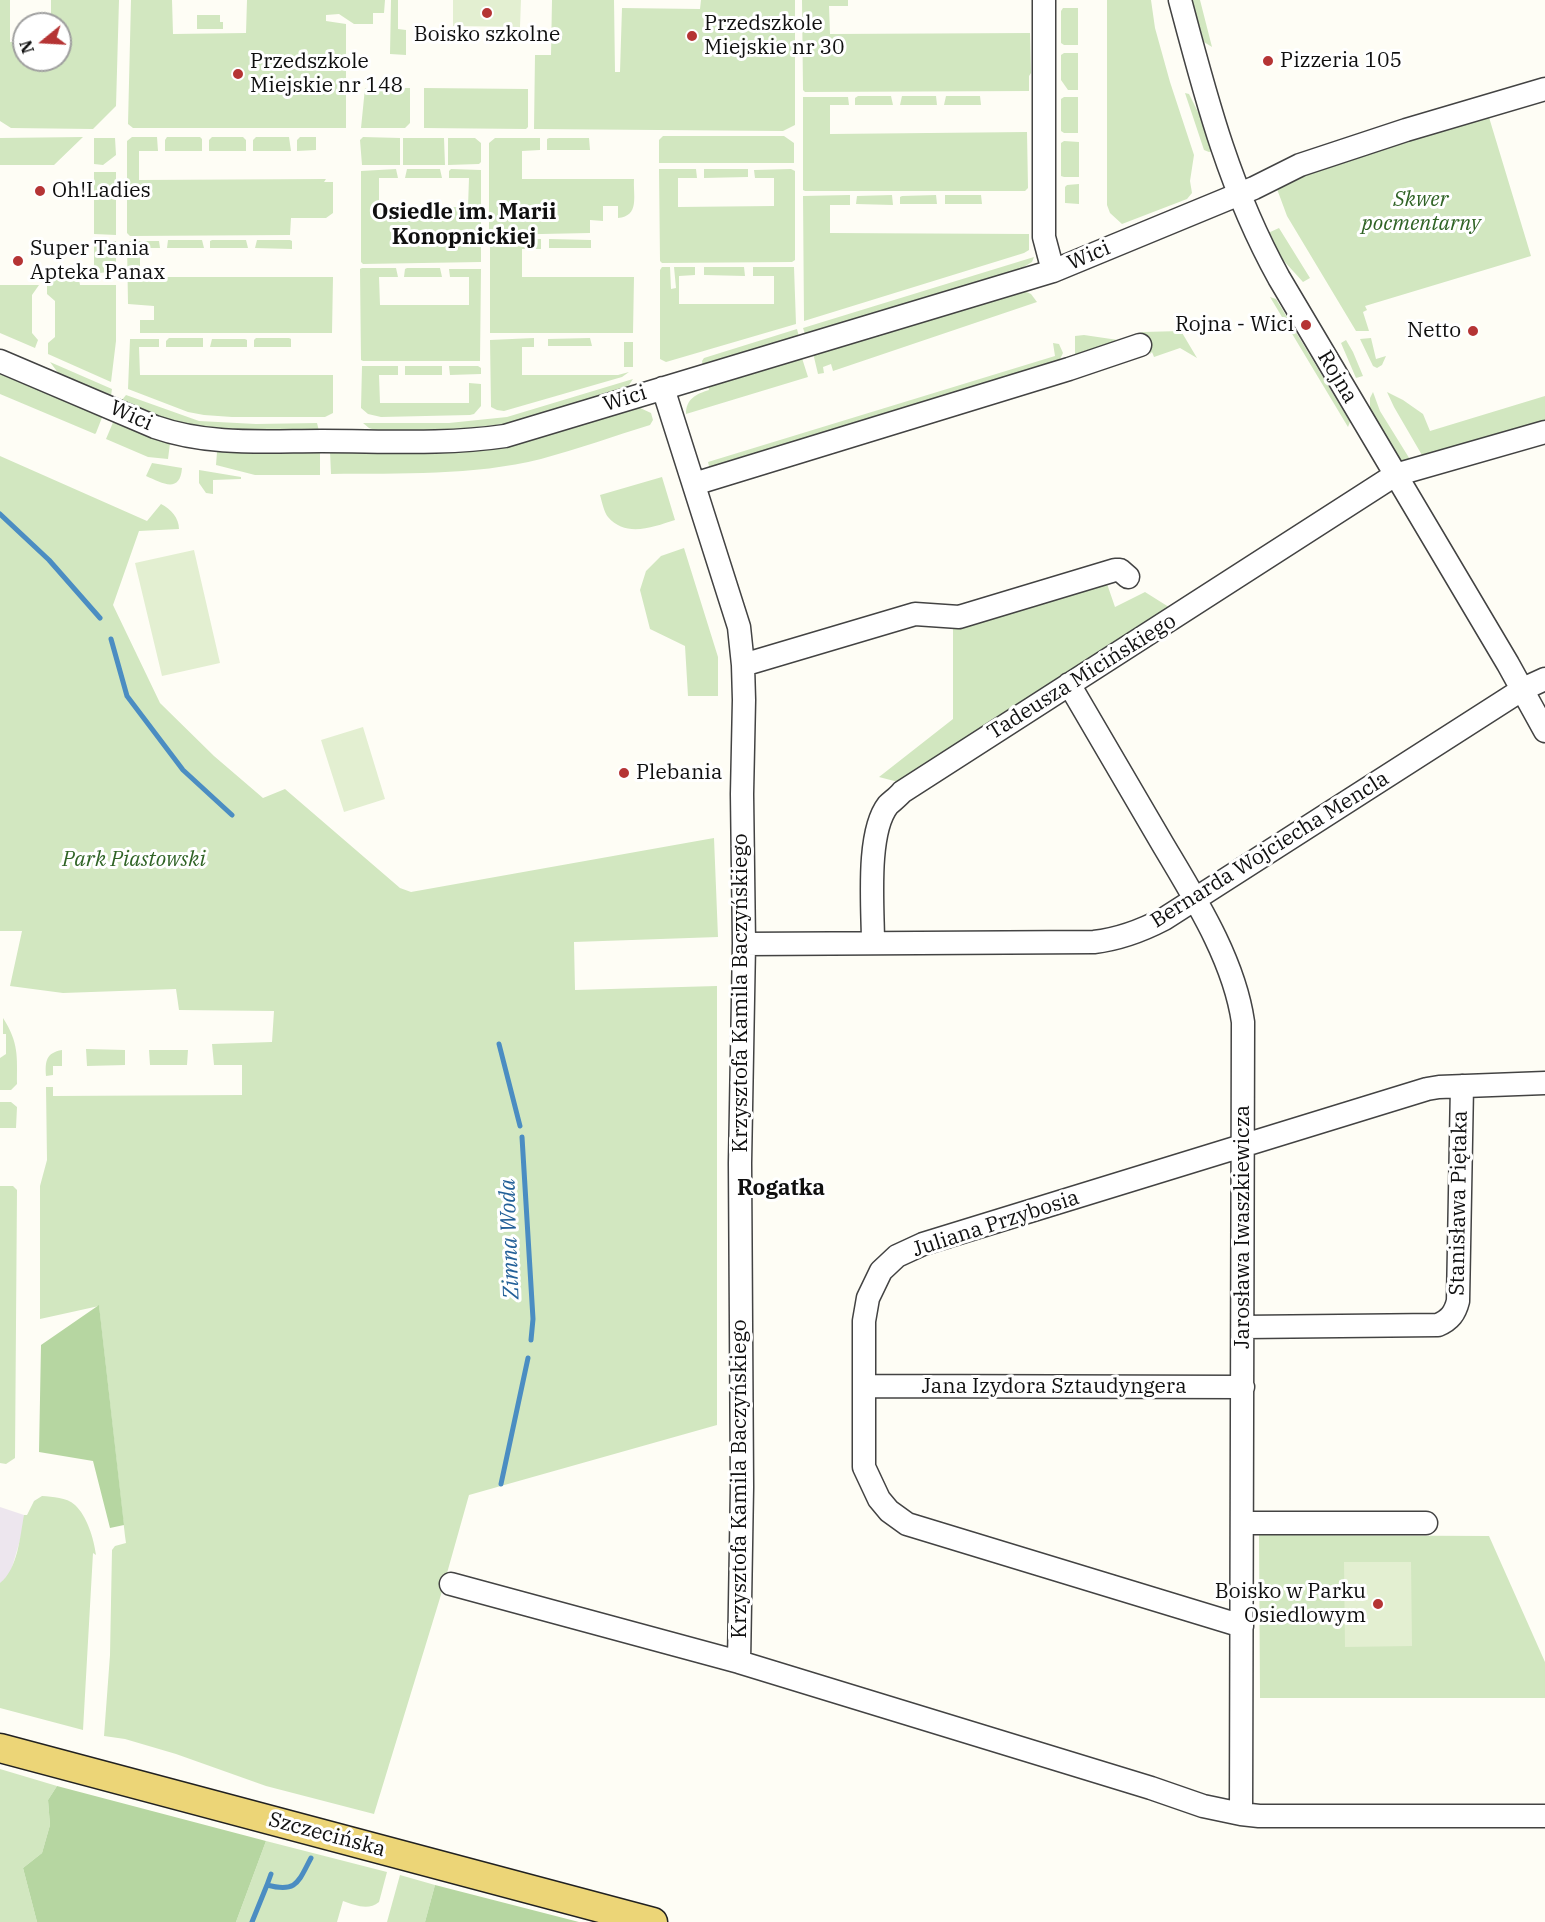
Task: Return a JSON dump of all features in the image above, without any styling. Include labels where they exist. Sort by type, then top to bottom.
[{"type":"main road","name":"Szczecińska","points":[[0,1748],[653,1922]]},
{"type":"street","points":[[1044,0],[1044,237],[1053,271]]},
{"type":"street","name":"Rojna","points":[[1180,0],[1215,127],[1238,195],[1255,234],[1545,731]]},
{"type":"street","name":"Wici","points":[[0,361],[176,434],[238,442],[479,440],[524,431],[1053,271],[1238,195],[1300,165],[1406,130],[1545,89]]},
{"type":"street","points":[[694,484],[1140,345]]},
{"type":"street","name":"Krzysztofa Kamila Baczyńskiego","points":[[663,388],[739,627],[743,665],[744,944],[740,1163],[742,1487],[739,1662]]},
{"type":"street","name":"Tadeusza Micińskiego","points":[[873,943],[873,866],[880,822],[888,806],[902,792],[1395,475],[1545,432]]},
{"type":"street","points":[[743,665],[915,614],[959,617],[1115,570],[1120,570],[1128,577]]},
{"type":"street","name":"Bernarda Wojciecha Mencla","points":[[744,944],[1094,942],[1138,932],[1195,900],[1522,689],[1545,679]]},
{"type":"street","name":"Jarosława Iwaszkiewicza","points":[[1069,684],[1195,900],[1222,955],[1240,999],[1244,1022],[1241,1815]]},
{"type":"street","name":"Juliana Przybosia","points":[[1242,1626],[907,1524],[889,1511],[879,1499],[864,1467],[866,1386],[864,1321],[868,1298],[881,1271],[897,1256],[943,1237],[1427,1089],[1545,1083]]},
{"type":"street","name":"Stanisława Piętaka","points":[[1243,1327],[1438,1325],[1450,1318],[1456,1310],[1458,1301],[1462,1086]]},
{"type":"street","name":"Jana Izydora Sztaudyngera","points":[[866,1386],[1243,1387]]},
{"type":"street","points":[[1242,1523],[1426,1523]]},
{"type":"street","name":"Krzysztofa Kamila Baczyńskiego","points":[[452,1584],[739,1662],[1203,1806],[1241,1815],[1286,1817],[1545,1816]]},
{"type":"shaded area","points":[[0,1507],[27,1516],[0,1609]]},
{"type":"green space","points":[[0,0],[10,0],[12,72],[72,72],[72,12],[51,12],[51,0],[119,0],[116,106],[93,129],[11,128],[0,121]]},
{"type":"green space","name":"Przedszkole Miejskie nr 148","points":[[131,0],[172,0],[173,34],[246,33],[247,0],[385,0],[384,13],[373,13],[373,24],[354,24],[339,14],[326,15],[326,21],[346,24],[346,128],[133,128],[128,124]]},
{"type":"green space","points":[[391,0],[398,0],[398,29],[406,30],[406,55],[390,54]]},
{"type":"green space","name":"Boisko szkolne","points":[[453,0],[521,0],[520,27],[453,26]]},
{"type":"green space","points":[[552,0],[614,0],[615,72],[620,72],[622,8],[700,9],[701,0],[795,0],[795,125],[783,131],[534,129],[535,55],[551,55]]},
{"type":"green space","points":[[802,0],[848,0],[848,6],[829,6],[830,34],[1030,33],[1029,91],[805,92],[803,90]]},
{"type":"green space","points":[[1107,0],[1151,0],[1155,28],[1194,155],[1190,181],[1192,193],[1187,199],[1122,224],[1110,213],[1107,205]]},
{"type":"green space","points":[[1192,0],[1200,0],[1212,47],[1204,42]]},
{"type":"green space","points":[[1063,8],[1078,8],[1078,45],[1061,43],[1061,11]]},
{"type":"green space","points":[[197,15],[220,15],[223,29],[197,29]]},
{"type":"green space","points":[[1078,53],[1078,90],[1068,90],[1061,80],[1061,55]]},
{"type":"green space","points":[[365,88],[410,88],[410,123],[405,128],[361,128]]},
{"type":"green space","points":[[424,88],[528,89],[528,127],[526,129],[424,128]]},
{"type":"green space","points":[[1185,93],[1189,94],[1203,122],[1212,151],[1204,150]]},
{"type":"green space","points":[[858,96],[891,96],[893,105],[855,105],[855,98]]},
{"type":"green space","points":[[902,96],[936,96],[937,105],[900,105]]},
{"type":"green space","points":[[946,96],[980,96],[981,105],[944,105]]},
{"type":"green space","points":[[803,97],[848,97],[849,105],[830,105],[830,134],[1027,132],[1028,188],[1025,191],[805,191],[803,190]]},
{"type":"green space","points":[[1078,97],[1078,133],[1061,131],[1061,99]]},
{"type":"green space","name":"Skwer pocmentarny","points":[[1488,114],[1531,256],[1365,306],[1367,310],[1363,312],[1369,331],[1356,331],[1287,216],[1277,189],[1290,179]]},
{"type":"green space","points":[[663,136],[784,136],[794,143],[794,163],[659,163],[659,140]]},
{"type":"green space","points":[[83,137],[54,165],[0,165],[0,138]]},
{"type":"green space","points":[[132,137],[157,137],[158,151],[139,151],[139,180],[326,179],[324,182],[333,182],[333,213],[326,218],[291,218],[290,235],[130,236],[127,233],[127,141]]},
{"type":"green space","points":[[167,137],[200,137],[202,151],[165,151]]},
{"type":"green space","points":[[212,137],[243,137],[246,140],[246,151],[209,151],[209,140]]},
{"type":"green space","points":[[256,137],[289,137],[291,151],[253,151],[253,140]]},
{"type":"green space","points":[[300,137],[316,137],[316,150],[297,151],[297,140]]},
{"type":"green space","points":[[363,137],[400,138],[400,165],[362,165],[360,140]]},
{"type":"green space","points":[[94,138],[115,138],[116,155],[103,165],[94,164]]},
{"type":"green space","points":[[403,138],[444,138],[445,165],[403,165]]},
{"type":"green space","points":[[448,138],[475,138],[481,143],[481,162],[479,164],[448,165]]},
{"type":"green space","points":[[495,138],[540,138],[540,150],[522,151],[522,179],[634,179],[634,204],[630,213],[618,218],[618,206],[603,206],[603,221],[590,220],[590,233],[493,235],[489,231],[489,143]]},
{"type":"green space","points":[[589,138],[590,150],[547,150],[547,139]]},
{"type":"green space","points":[[1064,141],[1079,142],[1079,177],[1061,176],[1061,143]]},
{"type":"green space","points":[[396,169],[398,178],[379,178],[379,207],[468,207],[469,178],[449,178],[449,171],[451,169],[481,170],[481,262],[363,264],[361,262],[361,171]]},
{"type":"green space","points":[[407,169],[440,169],[442,178],[405,178]]},
{"type":"green space","points":[[659,169],[696,169],[697,178],[678,178],[678,207],[774,206],[774,178],[755,178],[754,170],[791,169],[795,171],[795,260],[792,262],[662,263],[660,261]]},
{"type":"green space","points":[[704,169],[748,169],[748,177],[704,178]]},
{"type":"green space","points":[[94,172],[116,172],[116,235],[94,234]]},
{"type":"green space","points":[[1079,184],[1079,204],[1065,203],[1065,187]]},
{"type":"green space","points":[[850,195],[850,205],[830,205],[830,233],[1029,234],[1029,250],[804,321],[803,196]]},
{"type":"green space","points":[[892,195],[893,205],[856,204],[857,196]]},
{"type":"green space","points":[[936,195],[937,204],[900,204],[902,196]]},
{"type":"green space","points":[[945,195],[981,195],[982,204],[945,204]]},
{"type":"green space","points":[[1279,228],[1310,278],[1303,282],[1283,260],[1268,233]]},
{"type":"green space","points":[[541,239],[541,249],[522,249],[522,277],[634,277],[633,333],[490,333],[490,240]]},
{"type":"green space","points":[[549,239],[591,240],[591,248],[549,248]]},
{"type":"green space","points":[[168,240],[202,240],[204,248],[167,248]]},
{"type":"green space","points":[[212,240],[246,240],[248,248],[210,248]]},
{"type":"green space","points":[[257,240],[290,240],[292,249],[255,248]]},
{"type":"green space","points":[[94,241],[116,241],[116,271],[100,273],[94,269]]},
{"type":"green space","points":[[130,241],[159,241],[160,248],[140,248],[140,277],[333,277],[332,333],[140,333],[140,320],[154,320],[154,306],[128,304],[127,243]]},
{"type":"green space","points":[[1034,257],[1032,262],[1022,268],[805,334],[803,328]]},
{"type":"green space","points":[[662,267],[670,267],[671,289],[676,288],[674,267],[695,267],[695,275],[679,276],[679,304],[774,304],[774,276],[753,276],[753,267],[794,267],[796,324],[666,362],[660,359],[660,270]]},
{"type":"green space","points":[[704,267],[744,267],[745,276],[704,275]]},
{"type":"green space","points":[[396,268],[398,277],[379,277],[380,305],[469,305],[469,277],[450,277],[449,269],[481,269],[480,361],[361,360],[360,269]]},
{"type":"green space","points":[[407,268],[440,268],[442,277],[404,277]]},
{"type":"green space","points":[[47,280],[79,280],[80,285],[116,285],[116,341],[111,382],[48,354],[48,343],[55,337],[55,301],[47,294]]},
{"type":"green space","points":[[0,285],[39,285],[32,295],[32,333],[38,340],[35,348],[0,333]]},
{"type":"green space","points":[[1022,290],[1031,294],[1037,302],[833,371],[831,364],[823,367],[824,373],[818,374],[813,353]]},
{"type":"green space","points":[[1270,297],[1276,299],[1350,422],[1348,427]]},
{"type":"green space","points":[[797,329],[799,337],[703,366],[704,358]]},
{"type":"green space","points":[[1181,331],[1197,358],[1180,348],[1154,357],[1152,352],[1150,354],[1144,337],[1075,362],[1075,336],[1084,335],[1118,340],[1143,332]]},
{"type":"green space","points":[[169,338],[203,338],[203,347],[166,347],[166,341]]},
{"type":"green space","points":[[256,338],[289,338],[291,347],[254,347]]},
{"type":"green space","points":[[534,338],[534,347],[522,347],[522,375],[618,375],[629,372],[622,377],[504,411],[491,407],[490,340]]},
{"type":"green space","points":[[590,338],[592,346],[548,346],[548,339]]},
{"type":"green space","points":[[1371,338],[1376,359],[1386,356],[1382,365],[1377,368],[1373,366],[1360,339]]},
{"type":"green space","points":[[130,339],[159,339],[159,347],[139,347],[140,375],[333,375],[333,413],[325,417],[232,417],[188,412],[128,389]]},
{"type":"green space","points":[[212,339],[245,339],[247,347],[210,347]]},
{"type":"green space","points":[[1346,340],[1363,376],[1356,378],[1341,343]]},
{"type":"green space","points":[[624,342],[633,342],[633,367],[624,367]]},
{"type":"green space","points":[[1053,343],[1059,344],[1063,353],[1057,365],[711,474],[708,462],[1055,356]]},
{"type":"green space","points":[[801,355],[808,377],[686,414],[690,401],[696,395],[709,390],[708,384]]},
{"type":"green space","points":[[50,362],[112,389],[111,396],[59,374]]},
{"type":"green space","points":[[362,366],[398,366],[398,375],[379,375],[380,403],[469,403],[469,383],[481,384],[481,406],[470,415],[381,417],[368,414],[361,408]]},
{"type":"green space","points":[[405,366],[442,366],[442,375],[405,375]]},
{"type":"green space","points":[[449,366],[478,366],[481,368],[481,374],[450,375]]},
{"type":"green space","points":[[0,370],[103,415],[96,433],[0,394]]},
{"type":"green space","points":[[633,379],[629,385],[608,396],[505,424],[442,431],[381,432],[363,423],[449,423],[507,417]]},
{"type":"green space","points":[[1373,392],[1380,411],[1411,461],[1402,462],[1370,410],[1370,398]]},
{"type":"green space","points":[[1387,392],[1423,414],[1430,431],[1545,396],[1545,425],[1426,462]]},
{"type":"green space","points":[[126,395],[199,421],[256,424],[317,423],[319,431],[251,431],[201,427],[160,417],[122,400]]},
{"type":"green space","points":[[638,407],[651,413],[653,420],[650,425],[541,459],[463,471],[331,474],[330,451],[514,443],[539,438]]},
{"type":"green space","points":[[114,420],[170,443],[168,459],[148,457],[106,439]]},
{"type":"green space","points":[[320,451],[320,475],[255,475],[216,465],[217,452]]},
{"type":"green space","name":"Park Piastowski","points":[[0,456],[147,521],[161,504],[171,511],[178,521],[179,529],[139,531],[113,605],[160,703],[214,756],[263,798],[285,789],[400,888],[411,892],[714,838],[718,937],[574,942],[575,990],[717,986],[717,1425],[469,1495],[374,1814],[266,1786],[176,1754],[125,1739],[104,1736],[110,1655],[112,1550],[115,1546],[126,1543],[99,1306],[40,1319],[40,1186],[47,1160],[46,1087],[53,1087],[53,1096],[242,1095],[242,1065],[214,1065],[212,1044],[272,1042],[274,1011],[179,1010],[176,989],[63,993],[10,986],[22,931],[0,931]]},
{"type":"green space","points":[[152,463],[182,468],[181,476],[174,484],[169,484],[146,476]]},
{"type":"green space","points":[[199,470],[241,477],[241,479],[213,480],[213,494],[206,493],[199,483]]},
{"type":"green space","points":[[662,477],[675,520],[649,528],[631,529],[615,523],[608,517],[600,495]]},
{"type":"green space","points":[[684,548],[718,657],[718,696],[688,696],[685,646],[650,629],[640,590],[646,571],[661,556]]},
{"type":"green space","points":[[194,550],[220,663],[162,676],[135,563]]},
{"type":"green space","points":[[1105,578],[1115,607],[1145,592],[1172,609],[902,783],[879,777],[953,719],[953,628]]},
{"type":"green space","points":[[363,727],[385,799],[344,812],[321,740]]},
{"type":"green space","points":[[3,1018],[12,1035],[16,1050],[17,1084],[11,1090],[0,1090],[0,1058],[6,1054]]},
{"type":"green space","points":[[86,1049],[125,1050],[125,1065],[87,1066]]},
{"type":"green space","points":[[62,1050],[62,1066],[53,1066],[53,1075],[46,1076],[48,1058],[53,1053]]},
{"type":"green space","points":[[149,1050],[188,1050],[187,1065],[150,1065]]},
{"type":"green space","points":[[0,1102],[11,1102],[17,1107],[16,1128],[0,1128]]},
{"type":"green space","points":[[0,1186],[13,1186],[17,1190],[15,1458],[6,1464],[0,1463]]},
{"type":"green space","points":[[99,1305],[124,1525],[110,1528],[93,1461],[39,1452],[41,1345]]},
{"type":"green space","points":[[42,1496],[64,1499],[75,1505],[86,1521],[95,1549],[83,1730],[0,1708],[0,1583],[6,1577],[14,1561],[24,1515],[27,1515],[34,1501]]},
{"type":"green space","points":[[1259,1535],[1489,1536],[1545,1662],[1545,1698],[1260,1698]]},
{"type":"green space","name":"Boisko w Parku Osiedlowym","points":[[1344,1562],[1411,1562],[1412,1646],[1345,1647]]},
{"type":"green space","points":[[0,1769],[57,1786],[48,1800],[50,1825],[42,1853],[23,1868],[37,1922],[0,1922]]},
{"type":"green space","points":[[57,1786],[266,1841],[236,1922],[37,1922],[23,1868],[42,1853],[50,1825],[48,1800]]},
{"type":"green space","points":[[266,1841],[387,1872],[379,1902],[366,1907],[343,1901],[337,1922],[236,1922]]},
{"type":"green space","points":[[400,1875],[435,1885],[425,1922],[387,1922]]},
{"type":"green space","points":[[435,1885],[579,1922],[425,1922]]},
{"type":"waterway","name":"Zimna Woda","points":[[0,514],[49,560],[100,618]]},
{"type":"waterway","name":"Zimna Woda","points":[[111,639],[127,696],[183,770],[232,815]]},
{"type":"waterway","name":"Zimna Woda","points":[[499,1044],[520,1126]]},
{"type":"waterway","name":"Zimna Woda","points":[[522,1137],[533,1319],[531,1340]]},
{"type":"waterway","name":"Zimna Woda","points":[[501,1484],[528,1358]]},
{"type":"waterway","name":"Zimna Woda","points":[[252,1922],[267,1885],[285,1888],[295,1884],[311,1858]]},
{"type":"waterway","points":[[267,1885],[271,1874]]},
{"type":"place","name":"Boisko szkolne","points":[[487,13]]},
{"type":"place","name":"Przedszkole Miejskie nr 30","points":[[692,36]]},
{"type":"place","name":"Pizzeria 105","points":[[1268,61]]},
{"type":"place","name":"Przedszkole Miejskie nr 148","points":[[238,74]]},
{"type":"place","name":"Oh!Ladies","points":[[40,191]]},
{"type":"place","name":"Super Tania Apteka Panax","points":[[18,261]]},
{"type":"place","name":"Rojna - Wici","points":[[1306,325]]},
{"type":"place","name":"Netto","points":[[1473,331]]},
{"type":"place","name":"Plebania","points":[[624,773]]},
{"type":"place","name":"Boisko w Parku Osiedlowym","points":[[1378,1604]]},
{"type":"district","name":"Osiedle im. Marii Konopnickiej","points":[[464,226]]},
{"type":"district","name":"Rogatka","points":[[781,1189]]}]
